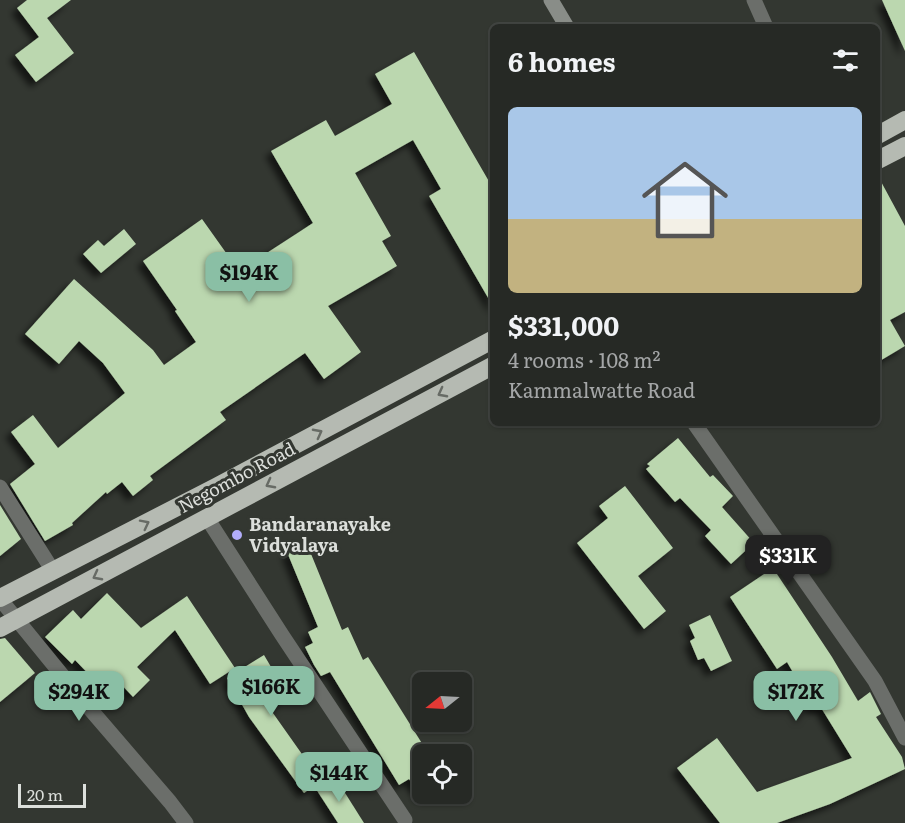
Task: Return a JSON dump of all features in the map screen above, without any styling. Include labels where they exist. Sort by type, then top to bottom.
[{"type":"highway","points":[[880,134],[905,120]]},
{"type":"highway","points":[[880,159],[905,146]]},
{"type":"highway","name":"Negombo Road","points":[[0,598],[216,487],[490,341]]},
{"type":"highway","name":"Negombo Road","points":[[0,628],[490,367]]},
{"type":"street","points":[[551,0],[565,24]]},
{"type":"street","points":[[754,0],[765,24]]},
{"type":"street","points":[[696,426],[875,681],[905,738]]},
{"type":"street","points":[[0,487],[53,571]]},
{"type":"street","points":[[207,518],[405,820]]},
{"type":"street","points":[[0,598],[186,823]]},
{"type":"building","points":[[27,0],[71,0],[47,18],[74,53],[36,82],[15,55],[39,37],[17,8]]},
{"type":"building","points":[[882,0],[905,0],[905,51]]},
{"type":"building","points":[[414,52],[490,183],[490,301],[429,196],[441,189],[413,140],[355,173],[391,236],[382,241],[397,266],[328,306],[361,352],[324,379],[305,353],[220,412],[226,420],[150,476],[153,480],[133,496],[122,482],[107,494],[106,492],[72,523],[73,525],[45,541],[10,484],[35,464],[11,432],[33,415],[58,448],[125,393],[103,363],[79,341],[59,364],[25,334],[74,279],[153,350],[164,365],[196,342],[143,261],[202,219],[239,271],[313,223],[271,151],[326,120],[335,136],[392,104],[375,74]]},
{"type":"building","points":[[880,180],[905,226],[905,312],[890,320],[905,346],[880,361]]},
{"type":"building","points":[[124,229],[136,244],[101,273],[83,254],[98,240],[104,246]]},
{"type":"building","points":[[678,438],[710,477],[713,475],[733,496],[722,507],[754,543],[731,564],[705,536],[711,530],[680,498],[675,502],[646,469],[650,466],[647,464]]},
{"type":"building","points":[[625,486],[673,548],[638,576],[666,611],[644,629],[577,543],[608,518],[599,506]]},
{"type":"building","points":[[0,505],[21,539],[0,556]]},
{"type":"building","points":[[307,544],[342,630],[348,627],[363,660],[368,657],[412,727],[412,732],[415,732],[422,744],[412,744],[412,783],[409,779],[399,785],[330,672],[321,676],[314,665],[305,647],[313,643],[308,632],[318,627],[287,552]]},
{"type":"building","points":[[773,568],[858,701],[870,692],[881,714],[876,717],[902,757],[905,769],[830,804],[777,823],[720,823],[677,768],[717,738],[757,792],[852,758],[820,706],[814,709],[787,662],[777,669],[730,597]]},
{"type":"building","points":[[107,593],[141,628],[187,596],[235,668],[210,684],[175,630],[137,667],[150,680],[133,697],[120,683],[109,695],[75,660],[72,664],[45,637],[73,610],[81,619]]},
{"type":"building","points":[[710,615],[732,661],[711,671],[704,658],[698,660],[690,641],[695,638],[689,625]]},
{"type":"building","points":[[5,638],[35,673],[0,702],[0,639]]},
{"type":"building","points":[[264,655],[287,694],[268,706],[321,781],[304,793],[249,717],[227,678]]},
{"type":"building","points":[[335,777],[364,823],[338,823],[316,789]]},
{"type":"place","name":"Bandaranayake Vidyalaya","points":[[237,535]]}]
